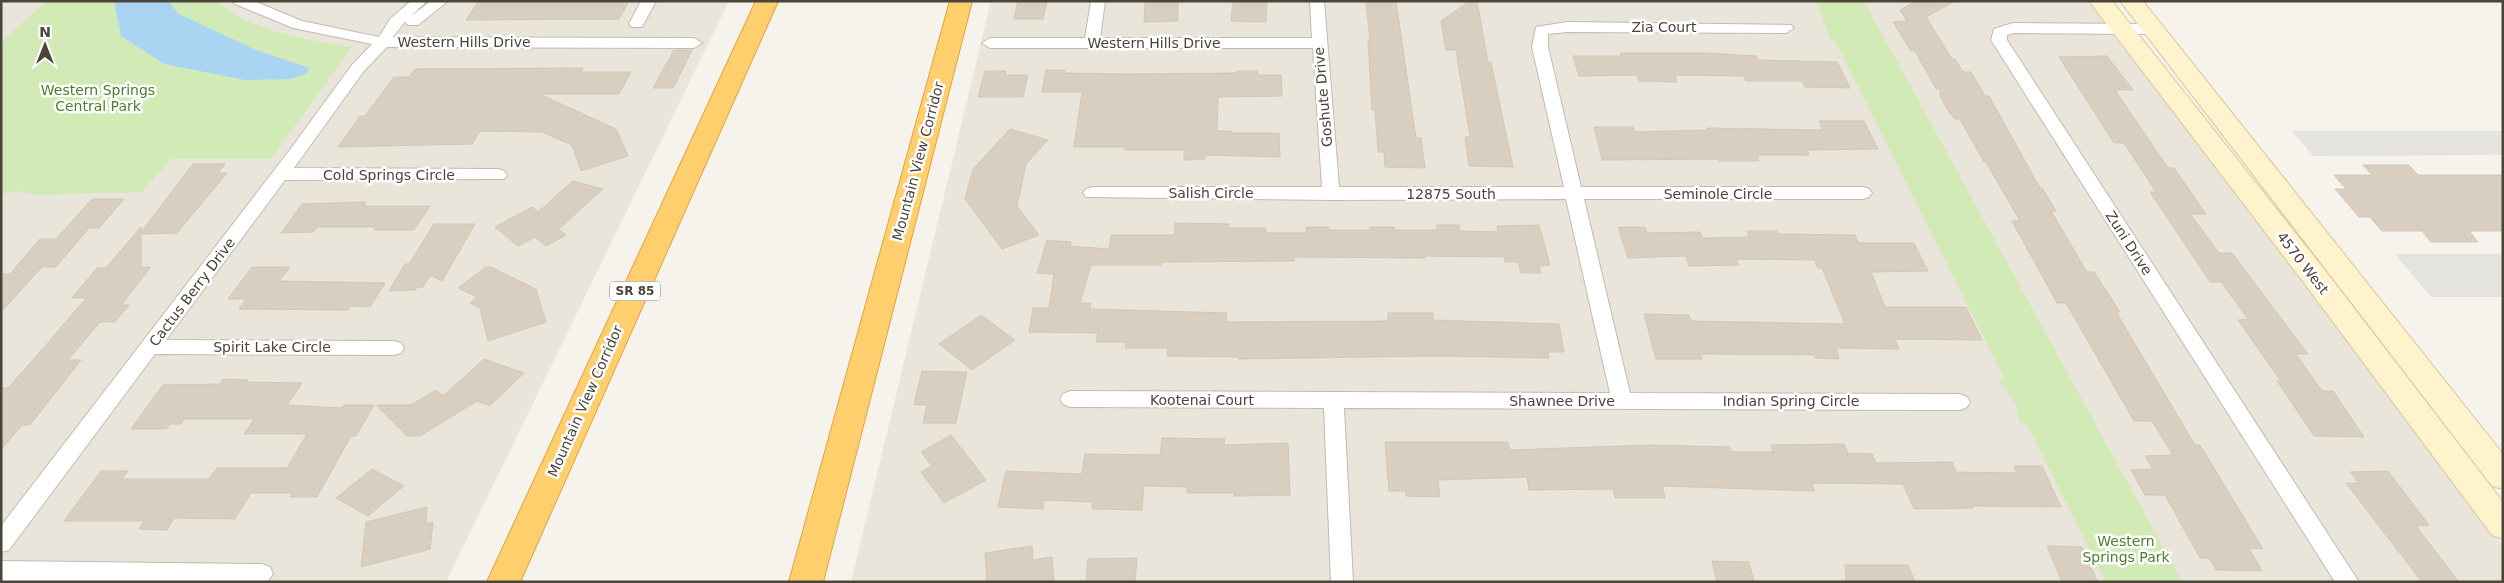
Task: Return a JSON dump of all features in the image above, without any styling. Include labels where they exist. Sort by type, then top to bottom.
[{"type":"highway","name":"Mountain View Corridor","points":[[503,582],[767,1]]},
{"type":"highway","name":"Mountain View Corridor","points":[[806,582],[961,1]]},
{"type":"main road","name":"4570 West","points":[[2100,1],[2314,276],[2503,526]]},
{"type":"main road","name":"4570 West","points":[[2131,1],[2503,477]]},
{"type":"street","name":"Western Hills Drive","points":[[240,1],[298,25],[382,42],[694,43]]},
{"type":"street","points":[[382,42],[395,22],[420,1]]},
{"type":"street","points":[[382,42],[441,1]]},
{"type":"street","points":[[637,24],[649,1]]},
{"type":"street","points":[[1092,43],[1098,1]]},
{"type":"street","name":"Goshute Drive","points":[[1317,1],[1318,43],[1331,194]]},
{"type":"street","name":"Zia Court","points":[[1541,30],[1567,27],[1786,28]]},
{"type":"street","name":"Zuni Drive","points":[[2152,29],[2013,28],[1999,32],[1999,40],[2348,582]]},
{"type":"street","name":"Shawnee Drive","points":[[1334,400],[1622,401],[1572,194],[1540,47],[1541,30]]},
{"type":"street","name":"Cactus Berry Drive","points":[[1,543],[281,174],[358,68],[382,42]]},
{"type":"street","name":"Western Hills Drive","points":[[990,43],[1318,43]]},
{"type":"street","name":"Cold Springs Circle","points":[[281,174],[498,175]]},
{"type":"street","name":"Salish Circle","points":[[1092,193],[1331,194]]},
{"type":"street","name":"Seminole Circle","points":[[1572,194],[1863,193]]},
{"type":"street","name":"12875 South","points":[[1331,194],[1572,194]]},
{"type":"street","name":"Spirit Lake Circle","points":[[150,347],[394,348]]},
{"type":"street","name":"Kootenai Court","points":[[1070,400],[1334,400]]},
{"type":"street","points":[[1334,400],[1342,582]]},
{"type":"street","name":"Indian Spring Circle","points":[[1622,401],[1960,402]]},
{"type":"street","points":[[1,571],[262,574]]},
{"type":"shaded area","points":[[1,1],[729,1],[446,582],[1,582]]},
{"type":"shaded area","points":[[991,1],[2093,1],[2503,545],[2503,582],[851,582]]},
{"type":"shaded area","points":[[2292,131],[2503,131],[2503,155],[2313,156]]},
{"type":"shaded area","points":[[2395,254],[2503,254],[2503,297],[2431,297]]},
{"type":"green space","name":"Western Springs Central Park","points":[[47,1],[216,1],[246,21],[263,28],[352,47],[271,159],[171,159],[142,192],[37,195],[18,191],[1,194],[1,42]]},
{"type":"green space","name":"Western Springs Park","points":[[1815,1],[1864,1],[2182,582],[2106,582],[2026,423],[2019,423],[2016,405],[1998,381],[2005,380],[1835,41],[1829,38],[1827,27],[1821,19],[1823,18]]},
{"type":"water","points":[[114,1],[168,1],[179,14],[256,50],[310,68],[306,74],[290,79],[245,80],[164,64],[121,36]]},
{"type":"building","points":[[479,1],[629,1],[619,19],[466,20]]},
{"type":"building","points":[[1018,1],[1047,1],[1043,19],[1014,19]]},
{"type":"building","points":[[1145,1],[1178,1],[1178,21],[1144,22]]},
{"type":"building","points":[[1233,1],[1267,1],[1266,22],[1231,21]]},
{"type":"building","points":[[1396,1],[1416,138],[1421,138],[1425,168],[1385,167],[1384,152],[1378,152],[1375,110],[1372,110],[1368,40],[1370,40],[1366,2]]},
{"type":"building","points":[[1470,1],[1477,1],[1488,62],[1491,62],[1513,167],[1469,166],[1465,137],[1470,137],[1456,50],[1446,50],[1441,21]]},
{"type":"building","points":[[1916,1],[1955,1],[1926,17],[1952,59],[1955,59],[1963,72],[1971,72],[1985,96],[1989,96],[2040,188],[2042,188],[2056,211],[2051,211],[2087,272],[2094,272],[2120,312],[2116,312],[2195,445],[2200,445],[2263,549],[2249,548],[2262,571],[2216,570],[2209,558],[2200,558],[2165,495],[2145,495],[2131,470],[2153,469],[2145,456],[2173,455],[2152,421],[2134,421],[2066,303],[2057,303],[2012,221],[2020,221],[1986,162],[1984,162],[1960,119],[1955,119],[1949,112],[1940,96],[1940,89],[1936,89],[1915,51],[1911,51],[1893,22],[1907,21],[1900,10]]},
{"type":"building","points":[[674,50],[692,50],[673,88],[653,88]]},
{"type":"building","points":[[1621,53],[1708,53],[1756,56],[1758,60],[1837,62],[1850,88],[1805,87],[1802,81],[1746,81],[1744,76],[1675,75],[1677,82],[1639,81],[1637,75],[1579,76],[1573,56],[1621,56]]},
{"type":"building","points":[[2107,56],[2133,90],[2115,90],[2168,168],[2174,168],[2206,214],[2190,214],[2219,253],[2232,253],[2308,354],[2296,354],[2322,391],[2333,391],[2364,437],[2314,436],[2277,381],[2281,381],[2238,320],[2248,319],[2221,282],[2210,282],[2150,192],[2156,192],[2124,143],[2114,143],[2059,57]]},
{"type":"building","points":[[583,68],[581,72],[631,72],[619,94],[539,94],[616,129],[628,156],[581,171],[572,145],[542,132],[480,131],[472,144],[338,147],[360,116],[365,116],[394,77],[409,77],[415,69]]},
{"type":"building","points":[[1046,70],[1065,70],[1064,73],[1128,74],[1237,73],[1237,71],[1258,71],[1258,75],[1281,75],[1282,96],[1218,97],[1217,131],[1231,131],[1231,133],[1279,133],[1280,157],[1205,155],[1205,159],[1184,160],[1184,150],[1125,150],[1125,147],[1074,147],[1082,92],[1042,92]]},
{"type":"building","points":[[985,71],[1006,71],[1005,75],[1028,75],[1023,97],[978,97]]},
{"type":"building","points":[[1819,121],[1864,121],[1878,149],[1807,150],[1809,155],[1757,155],[1759,161],[1719,161],[1718,159],[1602,160],[1594,127],[1633,127],[1635,132],[1708,130],[1707,128],[1823,130]]},
{"type":"building","points":[[1010,129],[1048,140],[1026,164],[1017,206],[1039,235],[1002,249],[965,199],[973,169]]},
{"type":"building","points":[[193,164],[225,164],[218,173],[227,173],[177,233],[141,234],[141,267],[151,267],[121,305],[129,305],[115,322],[100,322],[68,360],[81,360],[30,425],[22,425],[1,450],[1,388],[8,388],[46,345],[86,298],[72,298],[97,268],[106,268],[141,227],[141,232]]},
{"type":"building","points":[[2363,165],[2409,165],[2418,175],[2503,175],[2503,231],[2469,231],[2478,242],[2431,242],[2422,231],[2382,231],[2370,217],[2359,217],[2335,189],[2346,189],[2334,175],[2372,175]]},
{"type":"building","points":[[573,181],[603,189],[559,229],[566,235],[546,246],[535,237],[518,246],[495,227],[532,207],[538,212]]},
{"type":"building","points":[[92,199],[124,199],[99,228],[89,228],[56,267],[42,267],[1,312],[1,274],[10,274],[40,239],[56,239]]},
{"type":"building","points":[[366,202],[364,206],[430,206],[414,230],[374,230],[376,227],[317,227],[313,232],[281,233],[302,204]]},
{"type":"building","points":[[1175,223],[1229,224],[1228,228],[1266,228],[1266,233],[1306,233],[1306,227],[1329,227],[1329,230],[1370,230],[1370,227],[1394,227],[1394,230],[1437,230],[1437,225],[1459,225],[1460,231],[1498,232],[1497,226],[1539,225],[1550,265],[1539,266],[1541,273],[1521,273],[1518,262],[1505,262],[1504,257],[1425,256],[1425,258],[1294,257],[1294,261],[1162,262],[1161,265],[1091,265],[1080,303],[1091,303],[1090,309],[1227,313],[1226,322],[1388,321],[1388,313],[1433,313],[1433,320],[1559,324],[1564,352],[1548,352],[1549,358],[1437,356],[1238,359],[1238,357],[1167,356],[1168,348],[1125,348],[1126,342],[1096,342],[1098,333],[1029,332],[1033,308],[1049,308],[1054,274],[1037,273],[1047,240],[1071,242],[1070,246],[1109,249],[1111,235],[1174,235]]},
{"type":"building","points":[[434,224],[475,224],[442,281],[430,275],[423,287],[418,287],[415,290],[389,291],[405,264],[409,264]]},
{"type":"building","points":[[1618,227],[1645,227],[1647,233],[1700,232],[1702,238],[1749,237],[1747,231],[1777,231],[1778,234],[1855,235],[1859,243],[1914,243],[1928,271],[1871,272],[1885,307],[1966,307],[1982,340],[1895,339],[1899,349],[1836,348],[1839,359],[1815,358],[1814,355],[1700,354],[1702,359],[1656,359],[1644,314],[1689,315],[1691,321],[1845,324],[1822,268],[1818,268],[1814,260],[1736,259],[1739,265],[1689,266],[1686,256],[1628,258]]},
{"type":"building","points":[[252,267],[290,267],[279,281],[385,283],[370,307],[350,306],[348,310],[239,309],[246,299],[228,299]]},
{"type":"building","points":[[486,267],[491,267],[536,289],[546,322],[488,341],[480,308],[470,303],[477,297],[458,288]]},
{"type":"building","points":[[981,315],[1015,340],[972,370],[939,344]]},
{"type":"building","points":[[484,359],[524,373],[490,406],[477,401],[420,436],[407,436],[376,405],[411,405],[436,390],[443,396]]},
{"type":"building","points":[[922,371],[967,372],[956,423],[923,423],[927,405],[914,405]]},
{"type":"building","points":[[223,379],[248,380],[246,382],[302,383],[287,405],[342,408],[344,405],[374,405],[356,436],[351,436],[317,497],[290,497],[293,493],[251,493],[235,519],[174,518],[167,530],[139,529],[144,521],[64,521],[101,471],[128,471],[122,479],[209,479],[217,468],[287,468],[307,434],[244,434],[254,419],[184,419],[181,424],[170,424],[166,429],[131,429],[163,385],[220,384]]},
{"type":"building","points":[[951,435],[986,480],[944,503],[921,472],[932,466],[921,452]]},
{"type":"building","points":[[1162,438],[1225,439],[1224,445],[1288,443],[1290,495],[1234,496],[1234,493],[1187,493],[1187,487],[1144,486],[1142,510],[1092,509],[1092,502],[1044,500],[1043,509],[998,507],[1006,471],[1082,474],[1085,454],[1160,455]]},
{"type":"building","points":[[1385,442],[1508,442],[1510,450],[1650,445],[1730,447],[1731,452],[1773,452],[1771,445],[1844,444],[1848,453],[1872,454],[1876,463],[1952,462],[1956,472],[2017,473],[2014,466],[2042,466],[2061,507],[1972,506],[1973,508],[1914,509],[1903,484],[1812,483],[1814,491],[1662,486],[1665,498],[1615,498],[1613,489],[1529,490],[1527,477],[1438,480],[1440,497],[1406,496],[1405,491],[1389,491]]},
{"type":"building","points":[[372,469],[404,486],[368,516],[336,498]]},
{"type":"building","points":[[2388,471],[2429,525],[2416,526],[2459,582],[2422,582],[2346,483],[2359,483],[2350,472]]},
{"type":"building","points":[[427,507],[426,524],[433,522],[430,549],[361,567],[366,522]]},
{"type":"building","points":[[1032,546],[1033,560],[1052,557],[1054,582],[987,582],[985,553]]},
{"type":"building","points":[[2047,546],[2082,547],[2098,582],[2062,582]]},
{"type":"building","points":[[1137,558],[1135,582],[1086,582],[1088,559]]},
{"type":"building","points":[[1712,561],[1749,562],[1754,582],[1717,582]]},
{"type":"building","points":[[1845,565],[1908,565],[1915,582],[1846,582]]}]
